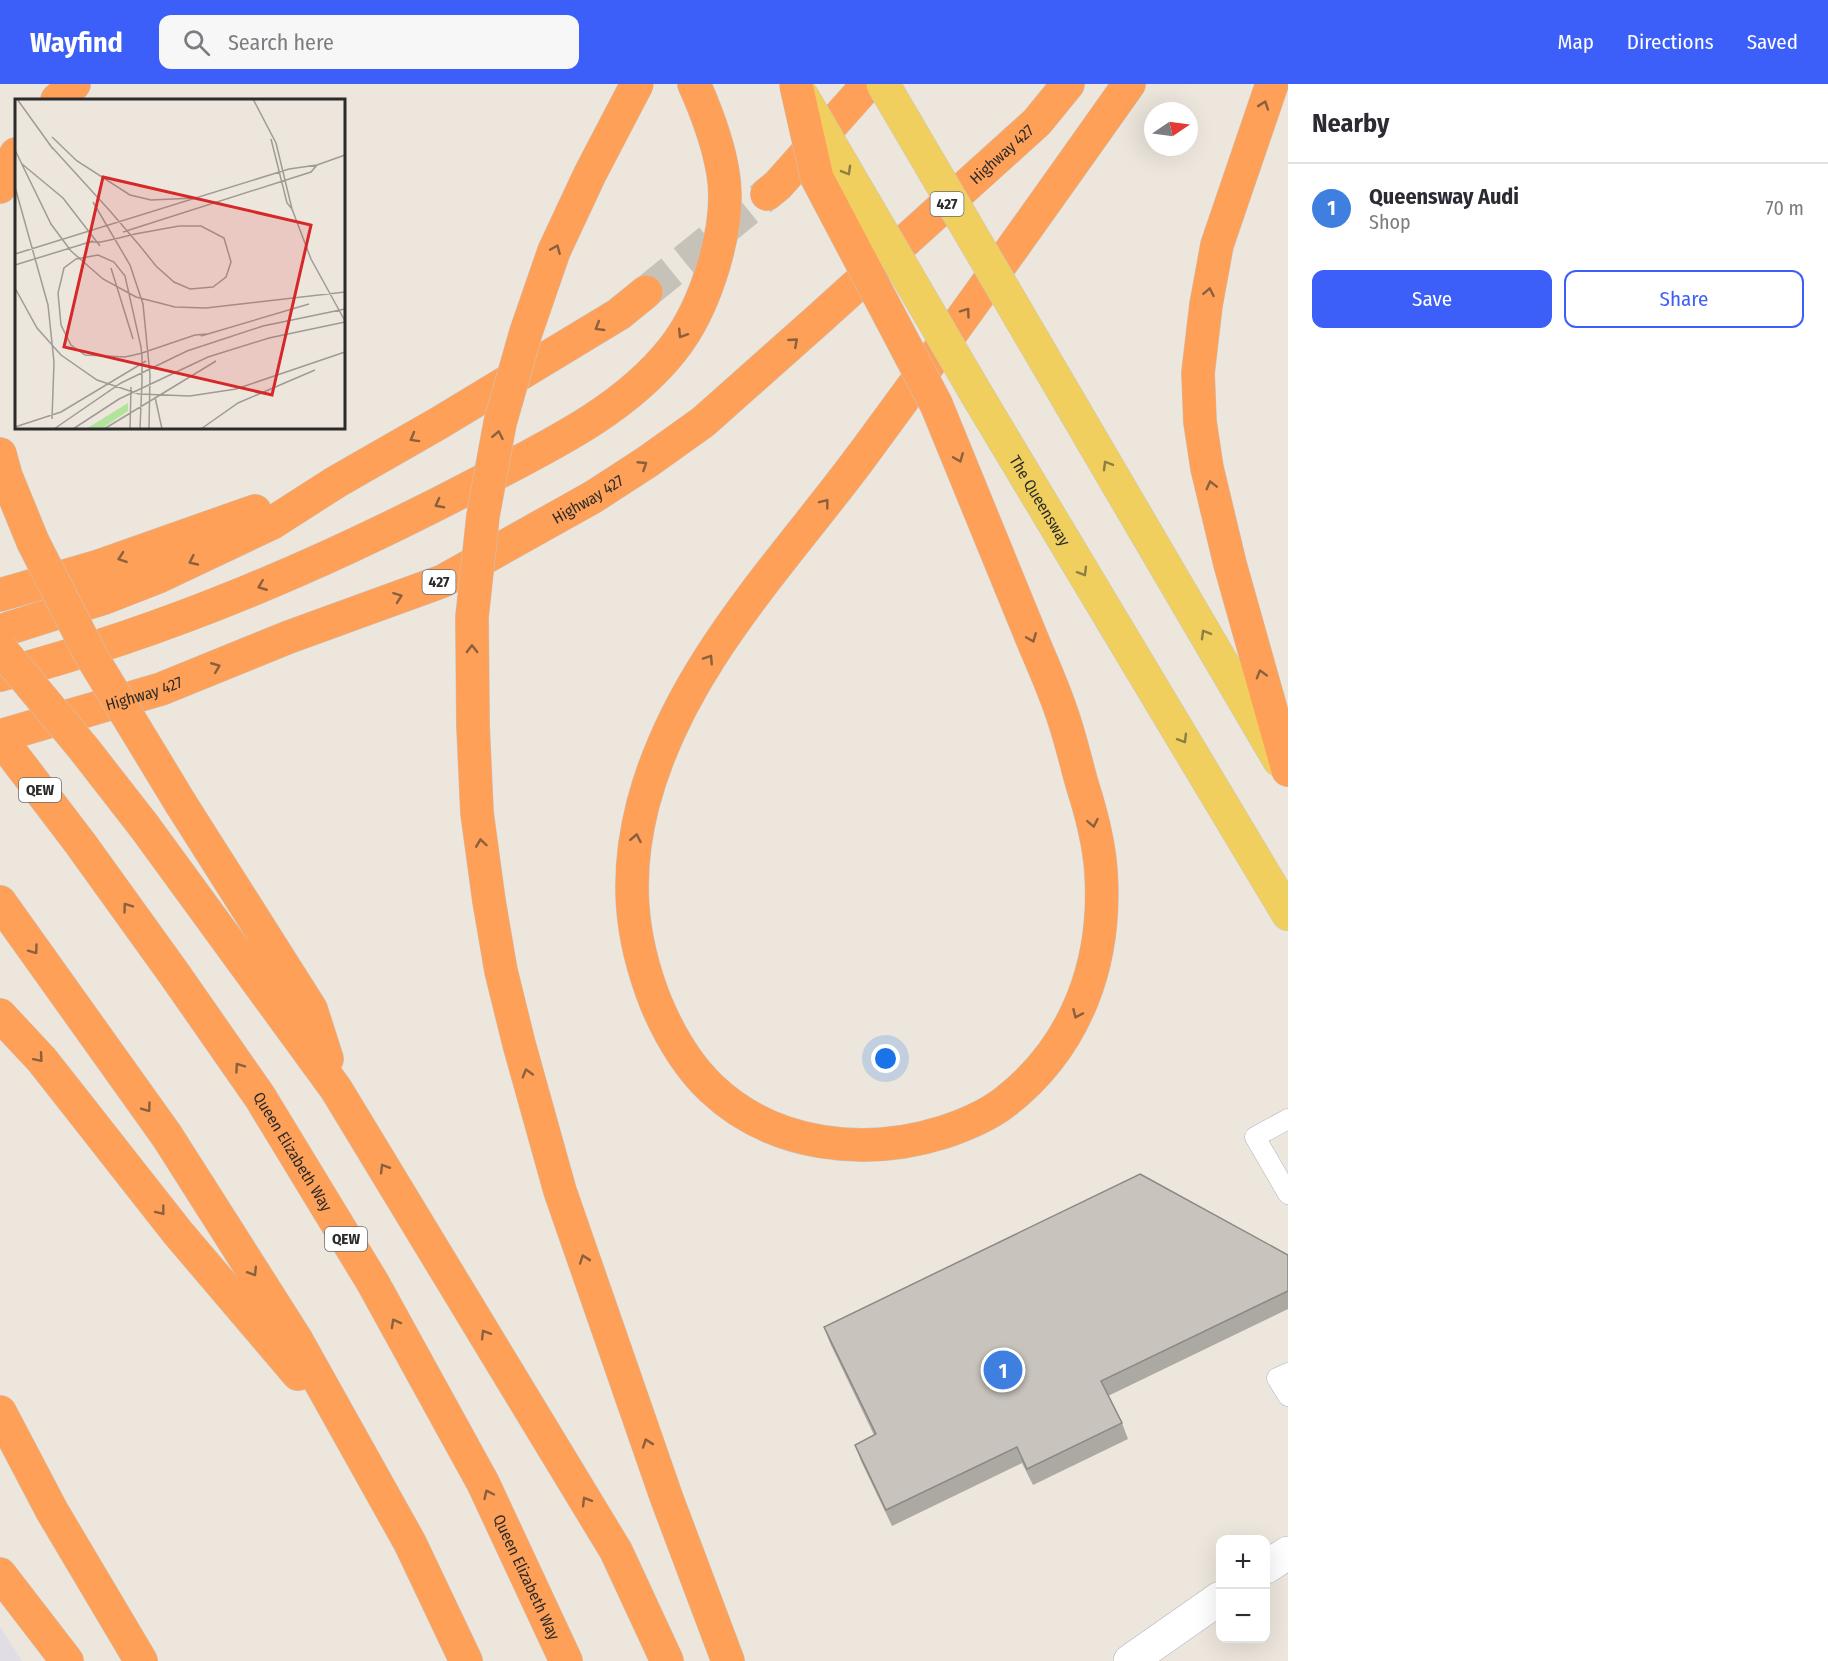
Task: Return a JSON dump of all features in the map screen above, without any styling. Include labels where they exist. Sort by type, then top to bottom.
[{"type":"highway","points":[[58,99],[74,84]]},
{"type":"highway","points":[[637,84],[590,174],[559,241],[533,311],[500,423],[483,516],[472,617],[477,813],[501,971],[560,1191],[667,1499],[728,1661]]},
{"type":"highway","points":[[0,675],[111,642],[272,582],[353,546],[529,456],[574,430],[616,403],[656,369],[674,348],[699,305],[714,263],[721,233],[724,174],[710,120],[694,84]]},
{"type":"highway","points":[[796,84],[817,178],[936,404],[1061,708],[1088,805],[1101,869],[1101,921],[1094,963],[1084,997],[1070,1030],[1050,1057],[1004,1102],[981,1118],[920,1139],[863,1146],[805,1139],[778,1131],[731,1105],[708,1085],[683,1054],[665,1024],[646,978],[635,936],[631,897],[634,844],[655,764],[700,673],[740,612],[856,463],[1129,84]]},
{"type":"highway","points":[[767,194],[778,185],[868,84]]},
{"type":"highway","name":"Highway 427","points":[[0,737],[160,689],[289,637],[443,580],[593,497],[703,422],[1037,122],[1068,84]]},
{"type":"highway","points":[[1272,84],[1217,245],[1206,305],[1198,373],[1200,422],[1206,468],[1288,773]]},
{"type":"highway","points":[[0,187],[15,156]]},
{"type":"highway","points":[[0,631],[104,598],[158,577],[272,524],[336,482],[619,315],[646,292]]},
{"type":"highway","points":[[0,454],[6,476],[33,542],[90,654],[310,1009],[336,1089]]},
{"type":"highway","points":[[0,595],[99,566],[336,482]]},
{"type":"highway","points":[[0,648],[144,826],[336,1089],[616,1551],[667,1661]]},
{"type":"highway","name":"Queen Elizabeth Way","points":[[0,737],[80,843],[260,1097],[373,1283],[483,1483],[566,1661]]},
{"type":"highway","points":[[0,902],[167,1136],[296,1339],[410,1543],[466,1661]]},
{"type":"highway","points":[[0,1015],[42,1060],[178,1233],[353,1440]]},
{"type":"highway","points":[[0,1412],[52,1511],[141,1661]]},
{"type":"highway","points":[[0,1574],[67,1661]]},
{"type":"main road","name":"The Queensway","points":[[796,84],[977,395],[1288,914]]},
{"type":"main road","points":[[883,84],[1288,773]]},
{"type":"main road","points":[[1130,1661],[1216,1601]]},
{"type":"lane","points":[[1288,1119],[1255,1137],[1288,1194]]},
{"type":"lane","points":[[1288,1373],[1277,1378],[1288,1396]]},
{"type":"shaded area","points":[[0,1626],[22,1661],[0,1661]]},
{"type":"building","points":[[1140,1174],[1288,1255],[1288,1291],[1101,1381],[1122,1423],[1027,1469],[1017,1447],[886,1510],[855,1445],[876,1434],[824,1327]]},
{"type":"tunnel","points":[[646,292],[767,194]]},
{"type":"place","name":"Queensway Audi","points":[[1003,1370]]}]
